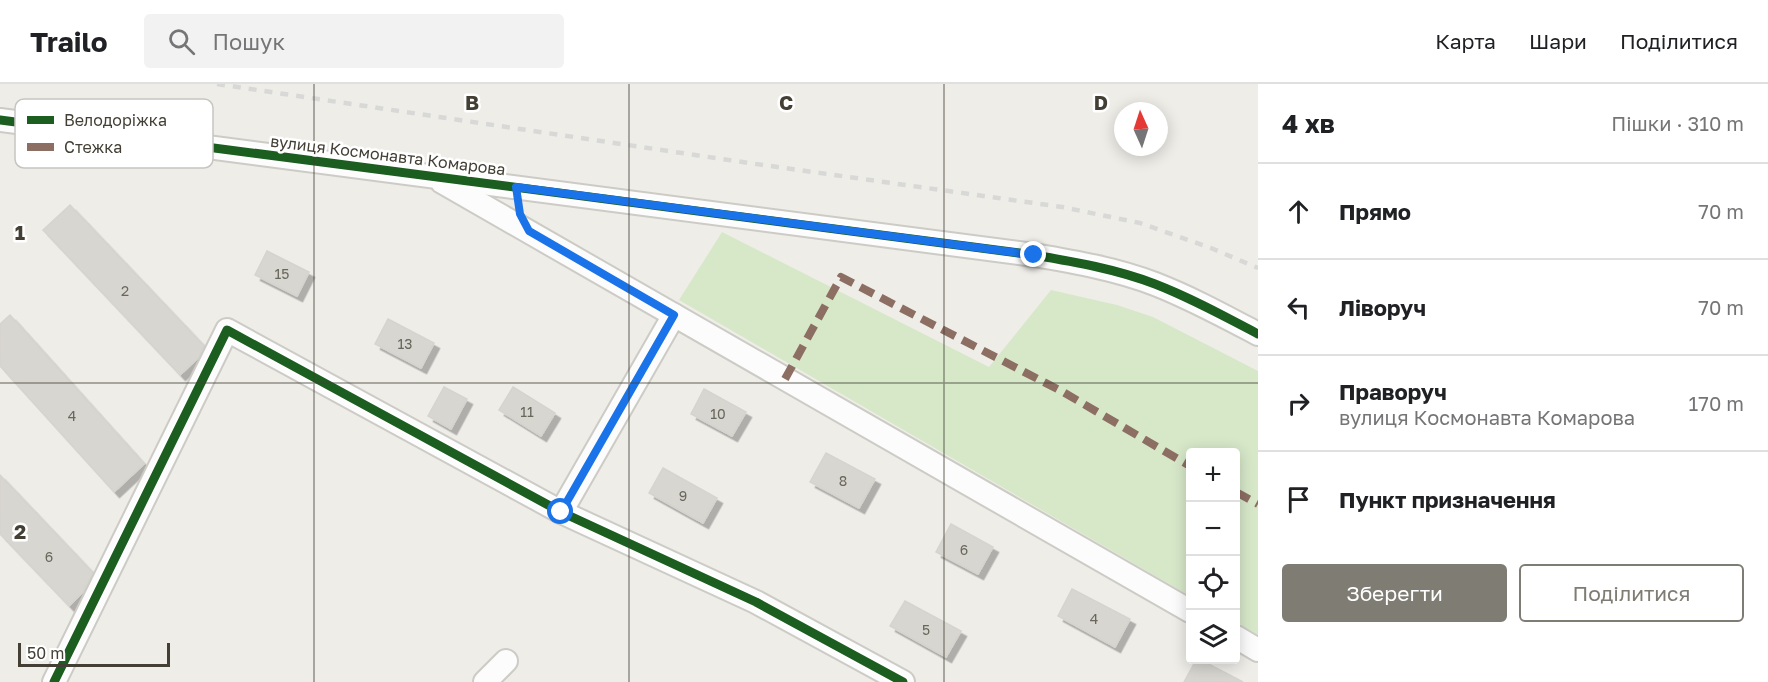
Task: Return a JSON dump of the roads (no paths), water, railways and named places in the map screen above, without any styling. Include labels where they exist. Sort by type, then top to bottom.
[{"type":"street","name":"вулиця Космонавта Комарова","points":[[0,120],[15,122]]},
{"type":"street","name":"вулиця Космонавта Комарова","points":[[213,148],[1034,255],[1080,263],[1153,283],[1188,297],[1258,334]]},
{"type":"street","points":[[431,176],[1189,610]]},
{"type":"street","points":[[516,187],[520,214],[529,231]]},
{"type":"street","points":[[561,512],[674,315]]},
{"type":"street","points":[[54,682],[227,330],[561,512],[756,602],[903,682]]},
{"type":"street","points":[[1240,639],[1258,650]]},
{"type":"street","points":[[485,682],[506,661]]},
{"type":"railway","points":[[217,84],[1062,207],[1140,223],[1211,248],[1258,268]]}]
